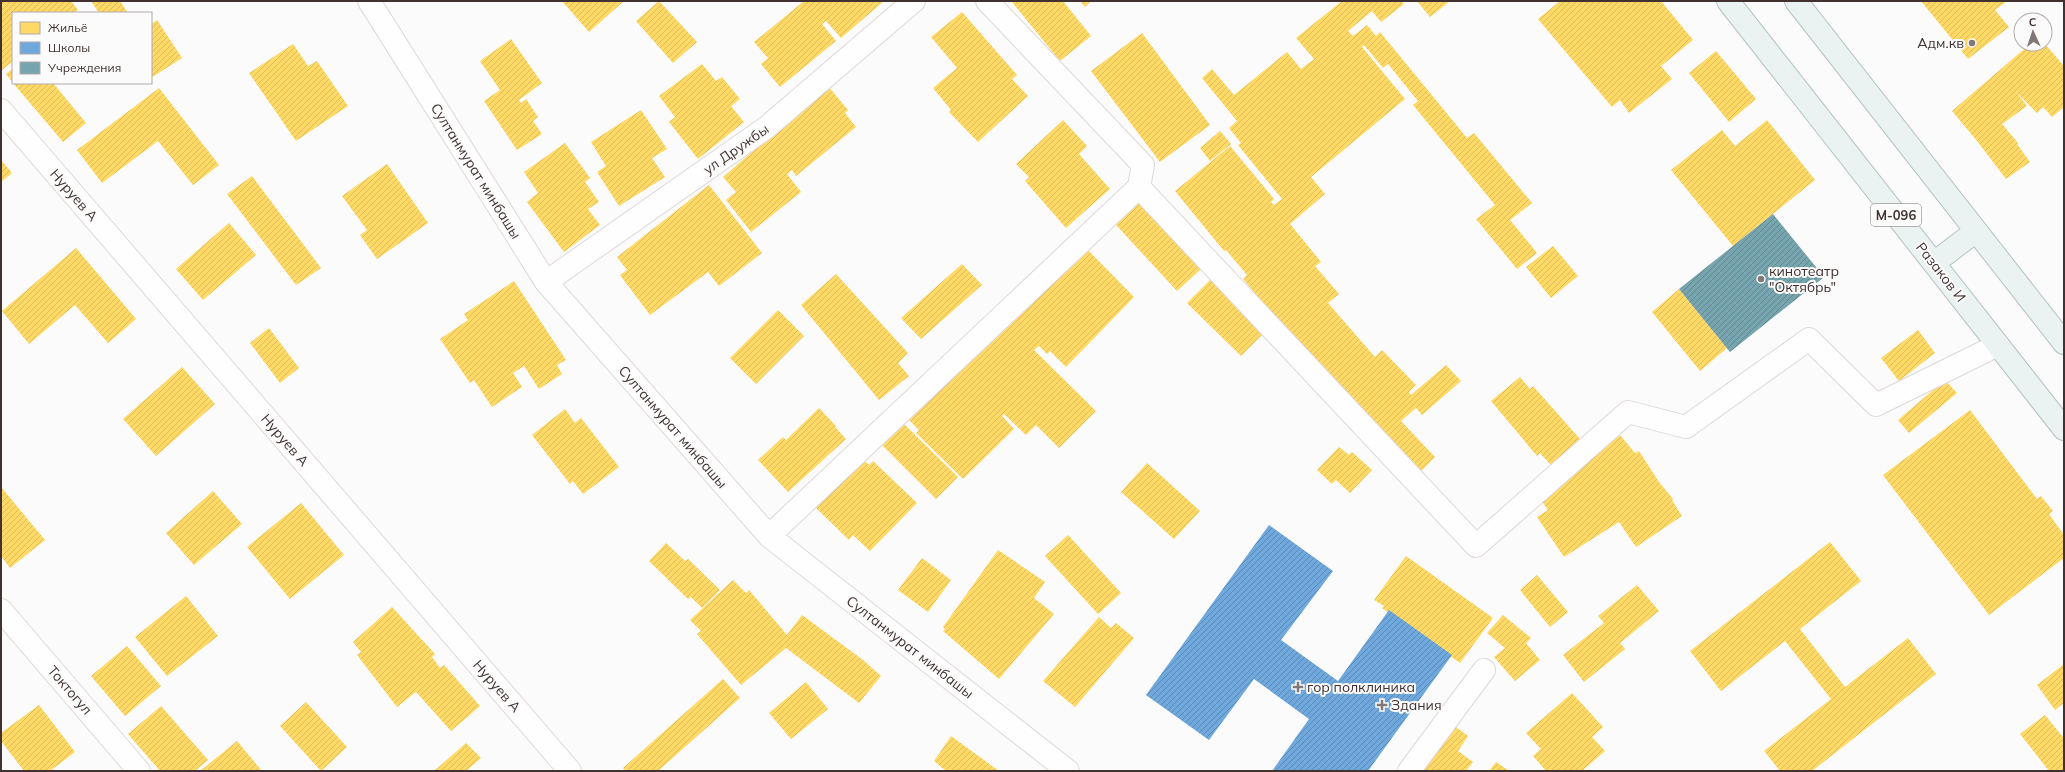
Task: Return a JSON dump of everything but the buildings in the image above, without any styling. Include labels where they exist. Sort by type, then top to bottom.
[{"type":"main road","name":"Разаков И","points":[[1728,1],[2064,429]]},
{"type":"main road","points":[[1796,1],[2064,343]]},
{"type":"main road","points":[[1934,263],[1976,231]]},
{"type":"street","name":"Султанмурат минбашы","points":[[369,1],[546,282],[768,536],[1068,771]]},
{"type":"street","name":"ул Дружбы","points":[[546,282],[767,127],[914,1]]},
{"type":"street","points":[[768,536],[1139,187],[1143,165],[987,1]]},
{"type":"street","name":"Нуруев А","points":[[1,110],[570,771]]},
{"type":"street","points":[[1139,187],[1476,546],[1628,412],[1686,427],[1809,339],[1876,405],[1998,345]]},
{"type":"street","name":"Токтогул","points":[[1,610],[139,771]]},
{"type":"street","points":[[1409,771],[1484,670]]},
{"type":"place","name":"Адм.кв","points":[[1972,43]]},
{"type":"place","name":"кинотеатр \"Октябрь\"","points":[[1761,279]]},
{"type":"place","name":"гор полклиника","points":[[1298,687]]},
{"type":"place","name":"Здания","points":[[1382,705]]}]
